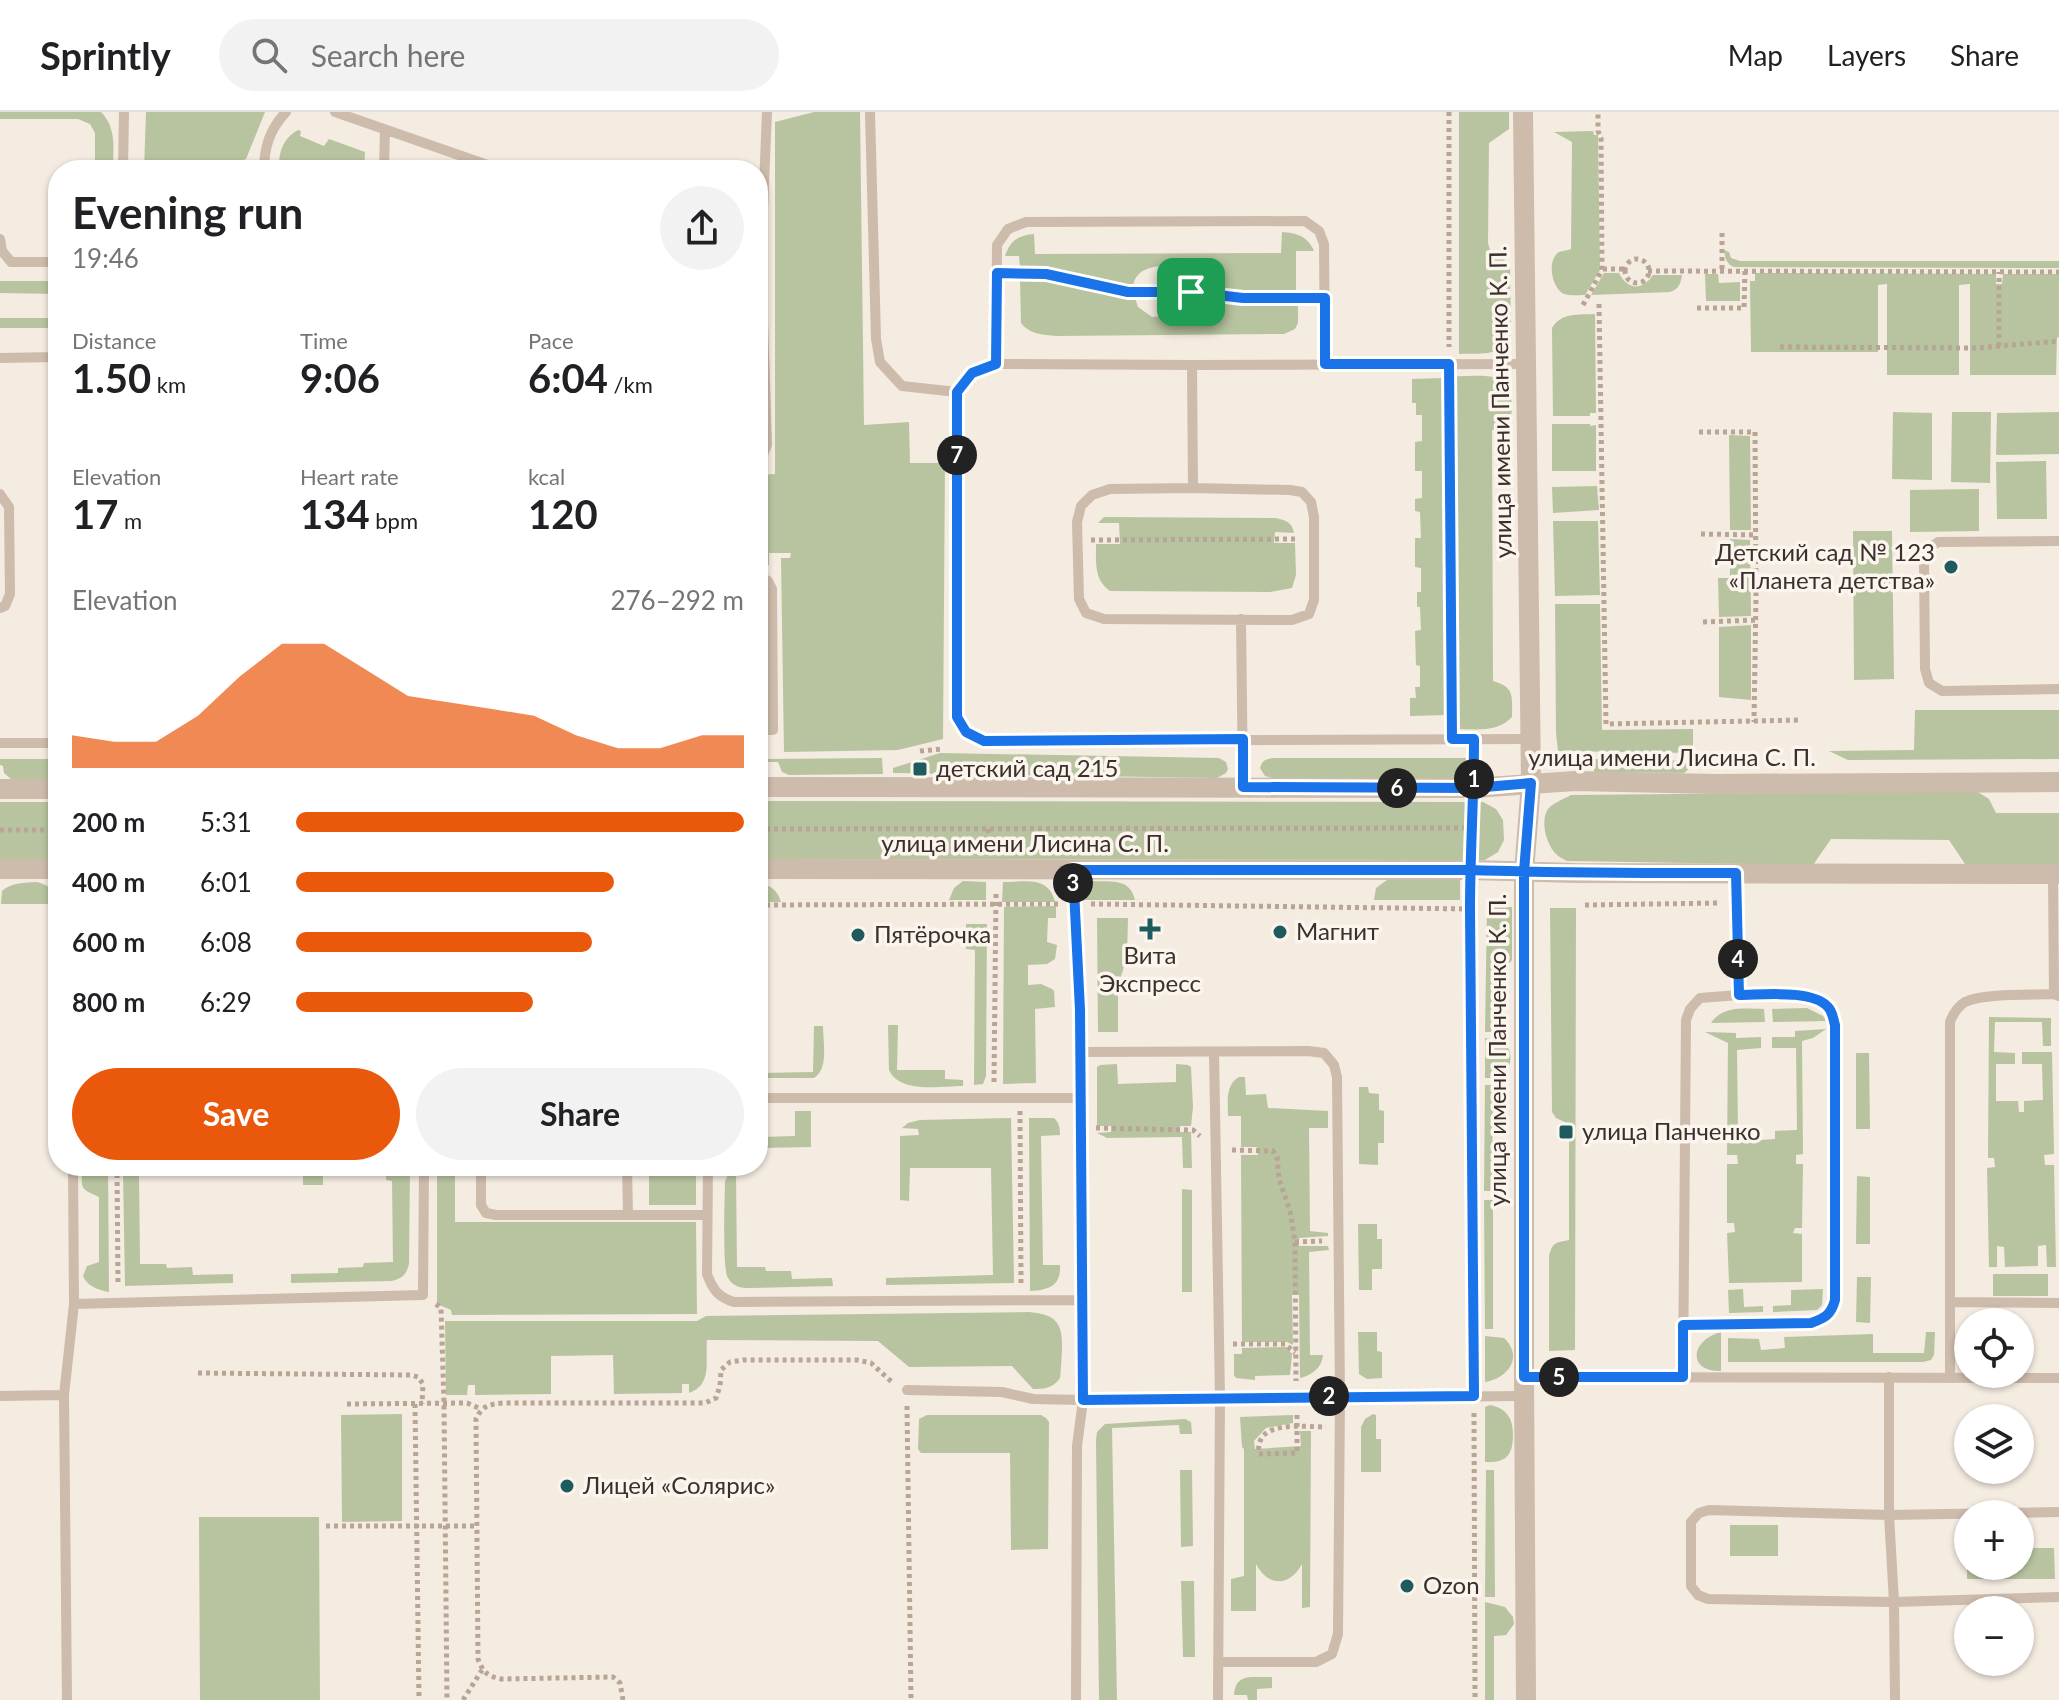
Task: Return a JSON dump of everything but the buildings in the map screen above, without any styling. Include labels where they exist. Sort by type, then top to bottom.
[{"type":"street","name":"улица имени Панченко К. П.","points":[[1523,112],[1531,783],[1524,872],[1526,1700]]},
{"type":"street","name":"улица имени Лисина С. П.","points":[[768,787],[1474,788],[1575,781],[1715,784],[2059,782]]},
{"type":"street","points":[[0,789],[48,789]]},
{"type":"street","points":[[0,869],[48,869]]},
{"type":"street","name":"улица имени Лисина С. П.","points":[[768,869],[2056,874]]},
{"type":"lane","points":[[123,160],[124,112]]},
{"type":"lane","points":[[264,160],[264,150],[277,121],[286,112]]},
{"type":"lane","points":[[335,112],[473,160]]},
{"type":"lane","points":[[764,160],[767,112]]},
{"type":"lane","points":[[870,112],[876,339],[880,362],[902,386],[957,392]]},
{"type":"lane","points":[[384,160],[385,130]]},
{"type":"lane","points":[[996,364],[997,245],[1008,229],[1026,222],[1305,221],[1319,231],[1324,244],[1325,364]]},
{"type":"lane","points":[[0,239],[2,251],[11,262],[48,262]]},
{"type":"lane","points":[[0,358],[48,357]]},
{"type":"lane","points":[[1526,364],[996,364],[972,373],[957,392],[957,717],[966,732],[984,741],[1530,739]]},
{"type":"lane","points":[[1192,365],[1193,488]]},
{"type":"lane","points":[[1193,488],[1302,492],[1311,502],[1314,517],[1314,600],[1309,614],[1292,620],[1104,619],[1086,613],[1079,599],[1077,522],[1081,506],[1092,495],[1110,489],[1193,488]]},
{"type":"lane","points":[[0,494],[9,507],[10,594],[5,606],[0,608]]},
{"type":"lane","points":[[2059,541],[1938,542],[1928,549],[1924,560],[1925,669],[1929,683],[1942,691],[2059,689]]},
{"type":"lane","points":[[768,581],[772,589],[773,730],[768,730]]},
{"type":"lane","points":[[1241,619],[1243,787]]},
{"type":"lane","points":[[0,743],[48,743]]},
{"type":"lane","points":[[1073,870],[1080,1010],[1083,1400],[1077,1446],[1076,1700]]},
{"type":"lane","points":[[1736,873],[1739,995]]},
{"type":"lane","points":[[1950,1378],[1950,1022],[1955,1010],[1966,1002],[1984,997],[2057,995],[2056,874]]},
{"type":"lane","points":[[1683,1325],[1811,1323],[1832,1310],[1835,1300],[1835,1025],[1831,1009],[1820,1000],[1805,995],[1700,998],[1690,1009],[1686,1020],[1683,1325],[1683,1377]]},
{"type":"lane","points":[[1080,1052],[1308,1051],[1324,1053],[1334,1065],[1337,1077],[1340,1396],[1338,1634],[1332,1654],[1316,1662],[1218,1662]]},
{"type":"lane","points":[[1214,1052],[1220,1397],[1218,1700]]},
{"type":"lane","points":[[768,1098],[1080,1098]]},
{"type":"lane","points":[[67,1700],[64,1395],[74,1304],[73,1176]]},
{"type":"lane","points":[[74,1304],[423,1295],[424,1176]]},
{"type":"lane","points":[[481,1176],[481,1205],[486,1213],[496,1215],[707,1215]]},
{"type":"lane","points":[[627,1176],[628,1215]]},
{"type":"lane","points":[[708,1176],[707,1274],[720,1298],[734,1302],[1081,1300]]},
{"type":"lane","points":[[1951,1302],[2059,1303]]},
{"type":"lane","points":[[907,1390],[1002,1392],[1033,1399],[1083,1400],[1474,1396],[1524,1386],[1683,1377],[2059,1378]]},
{"type":"lane","points":[[1889,1377],[1889,1515],[1895,1700]]},
{"type":"lane","points":[[0,1396],[64,1395]]},
{"type":"lane","points":[[2059,1512],[1889,1515],[1709,1510],[1699,1513],[1691,1522],[1691,1586],[1698,1595],[1708,1599],[1894,1602],[2059,1597]]},
{"type":"path","points":[[1449,112],[1452,739]]},
{"type":"path","points":[[1583,305],[1603,269],[1598,112]]},
{"type":"path","points":[[1722,233],[1722,270]]},
{"type":"path","points":[[1639,259],[1646,263],[1648,271],[1646,278],[1636,282],[1629,280],[1625,269],[1631,260],[1639,259]]},
{"type":"path","points":[[1603,269],[1625,269]]},
{"type":"path","points":[[1697,308],[1744,308],[1745,270]]},
{"type":"path","points":[[1648,271],[2059,272]]},
{"type":"path","points":[[1999,272],[1999,346]]},
{"type":"path","points":[[997,273],[1046,274],[1128,292],[1191,292],[1243,298],[1325,298]]},
{"type":"path","points":[[1599,304],[1606,724],[1801,720]]},
{"type":"path","points":[[1780,347],[1977,348],[2059,341]]},
{"type":"path","points":[[1699,432],[1755,432],[1754,722]]},
{"type":"path","points":[[1701,534],[1756,535]]},
{"type":"path","points":[[1077,540],[1314,539]]},
{"type":"path","points":[[1703,622],[1756,620]]},
{"type":"path","points":[[920,751],[943,749]]},
{"type":"path","points":[[1474,788],[1470,909],[1475,1700]]},
{"type":"path","points":[[768,829],[1471,828]]},
{"type":"path","points":[[988,829],[996,870],[994,1099]]},
{"type":"path","points":[[0,830],[48,830]]},
{"type":"path","points":[[1585,905],[1724,903],[1736,897]]},
{"type":"path","points":[[768,905],[1074,904],[1470,909]]},
{"type":"path","points":[[1020,1098],[1021,1300]]},
{"type":"path","points":[[1079,1128],[1193,1130],[1215,1150],[1273,1151],[1277,1157],[1279,1179],[1290,1211],[1295,1242],[1296,1397],[1297,1427],[1297,1453],[1259,1454],[1261,1437],[1268,1430],[1297,1427],[1340,1427]]},
{"type":"path","points":[[117,1176],[119,1303]]},
{"type":"path","points":[[1295,1242],[1339,1241]]},
{"type":"path","points":[[441,1322],[447,1700]]},
{"type":"path","points":[[1219,1345],[1285,1344],[1296,1354]]},
{"type":"path","points":[[623,1700],[620,1683],[613,1677],[501,1679],[490,1677],[482,1670],[478,1659],[476,1419],[481,1409],[490,1404],[503,1403],[705,1403],[716,1398],[721,1370],[730,1362],[857,1360],[871,1363],[892,1383],[907,1390],[911,1700]]},
{"type":"path","points":[[198,1373],[411,1375],[418,1377],[423,1384],[418,1404],[416,1526],[419,1700]]},
{"type":"path","points":[[347,1404],[467,1403],[481,1409]]},
{"type":"path","points":[[326,1526],[477,1526]]},
{"type":"path","points":[[463,1700],[482,1670]]},
{"type":"green space","points":[[0,112],[101,112],[112,132],[113,160],[95,160],[95,133],[90,124],[78,119],[0,119]]},
{"type":"green space","points":[[146,112],[265,112],[246,159],[144,160]]},
{"type":"green space","points":[[814,112],[860,112],[864,425],[909,422],[910,463],[945,463],[943,739],[898,750],[784,752],[781,558],[790,558],[791,553],[769,553],[768,565],[768,474],[775,474],[775,122]]},
{"type":"green space","points":[[1459,112],[1509,112],[1509,129],[1489,143],[1488,243],[1490,250],[1510,264],[1511,339],[1500,349],[1488,353],[1459,354]]},
{"type":"green space","points":[[298,130],[301,131],[300,136],[324,146],[329,139],[365,152],[365,160],[279,160],[282,147]]},
{"type":"green space","points":[[1593,131],[1594,135],[1598,135],[1600,270],[1585,295],[1566,295],[1556,286],[1552,267],[1559,252],[1571,249],[1572,142],[1554,132]]},
{"type":"green space","points":[[1282,232],[1301,236],[1314,251],[1296,251],[1296,291],[1277,292],[1277,304],[1298,304],[1298,323],[1295,329],[1284,334],[1056,336],[1037,333],[1021,323],[1020,278],[1042,279],[1042,270],[1020,268],[1019,256],[1005,256],[1015,240],[1034,234],[1035,254],[1281,253]],"holes":[[[1167,268],[1176,273],[1184,286],[1195,286],[1195,298],[1184,298],[1171,313],[1152,317],[1138,307],[1135,298],[1123,298],[1123,287],[1133,286],[1144,270]]]},
{"type":"green space","points":[[1724,250],[1729,252],[1731,258],[1740,261],[2059,261],[2059,268],[1734,267],[1725,258]]},
{"type":"green space","points":[[1604,273],[1619,273],[1627,283],[1636,286],[1645,284],[1653,275],[1682,275],[1679,285],[1670,292],[1591,295]]},
{"type":"green space","points":[[1755,273],[1996,274],[1996,284],[2002,284],[2003,274],[2059,274],[2056,375],[1970,375],[1970,284],[1959,285],[1959,375],[1887,375],[1887,284],[1878,285],[1878,352],[1751,352],[1750,281],[1755,281]]},
{"type":"green space","points":[[1705,274],[1718,274],[1719,283],[1740,282],[1740,301],[1706,301]]},
{"type":"green space","points":[[0,281],[48,281],[48,294],[0,293]]},
{"type":"green space","points":[[1595,314],[1596,413],[1590,413],[1590,416],[1553,416],[1552,328],[1566,317]]},
{"type":"green space","points":[[0,318],[48,318],[48,328],[0,328]]},
{"type":"green space","points":[[1455,376],[1484,376],[1500,380],[1508,389],[1512,403],[1508,422],[1492,430],[1493,681],[1509,690],[1512,717],[1500,726],[1486,729],[1456,729]]},
{"type":"green space","points":[[1443,378],[1445,715],[1410,716],[1410,698],[1416,698],[1415,687],[1420,687],[1415,631],[1421,630],[1417,592],[1421,592],[1421,568],[1415,567],[1415,538],[1421,538],[1420,512],[1415,511],[1415,499],[1422,498],[1422,471],[1415,471],[1415,442],[1422,441],[1422,415],[1416,415],[1416,403],[1412,403],[1412,379]]},
{"type":"green space","points":[[1893,412],[1932,413],[1932,480],[1892,479]]},
{"type":"green space","points":[[1952,412],[1991,412],[1990,483],[1951,482]]},
{"type":"green space","points":[[2059,412],[2059,454],[1996,455],[1997,413]]},
{"type":"green space","points":[[1552,424],[1596,425],[1596,471],[1552,471]]},
{"type":"green space","points":[[1729,435],[1750,436],[1751,530],[1730,530]]},
{"type":"green space","points":[[2046,461],[2047,519],[1997,519],[1996,462]]},
{"type":"green space","points":[[1597,486],[1599,510],[1553,513],[1552,487]]},
{"type":"green space","points":[[1979,489],[1979,531],[1910,532],[1910,490]]},
{"type":"green space","points":[[1104,517],[1275,518],[1285,521],[1292,526],[1294,533],[1275,532],[1274,543],[1295,543],[1296,575],[1292,588],[1270,592],[1110,591],[1099,576],[1096,544],[1120,544],[1119,523],[1098,523]]},
{"type":"green space","points":[[1553,521],[1598,521],[1600,595],[1555,596]]},
{"type":"green space","points":[[1853,531],[1892,531],[1894,679],[1854,680]]},
{"type":"green space","points":[[1730,539],[1750,540],[1751,616],[1719,617],[1718,578],[1730,578]]},
{"type":"green space","points":[[1555,604],[1600,604],[1602,730],[1693,729],[1693,753],[1558,751]]},
{"type":"green space","points":[[1751,625],[1751,700],[1719,697],[1719,627]]},
{"type":"green space","points":[[1915,710],[2059,710],[2059,759],[1848,760],[1829,751],[1914,750]]},
{"type":"green space","points":[[940,753],[1219,758],[1226,762],[1228,769],[1217,778],[893,773],[893,768]]},
{"type":"green space","points":[[882,758],[883,774],[789,775],[782,772],[778,762],[768,762],[768,759]]},
{"type":"green space","points":[[1273,758],[1468,758],[1469,778],[1272,778],[1265,776],[1260,768],[1264,761]]},
{"type":"green space","points":[[0,759],[48,759],[48,779],[11,779],[0,765]]},
{"type":"green space","points":[[1594,759],[1692,761],[1684,773],[1594,772]]},
{"type":"green space","points":[[1976,791],[1989,799],[1996,813],[2059,813],[2059,864],[1965,864],[1949,840],[1831,839],[1813,865],[1567,861],[1552,850],[1544,826],[1548,809],[1571,795]]},
{"type":"green space","points":[[768,801],[1483,802],[1496,809],[1503,820],[1504,840],[1498,852],[1485,860],[768,859]]},
{"type":"green space","points":[[0,802],[48,802],[48,859],[0,859]]},
{"type":"green space","points":[[1387,880],[1460,880],[1460,900],[1374,900],[1376,888]]},
{"type":"green space","points":[[963,881],[986,882],[986,900],[949,900],[954,888]]},
{"type":"green space","points":[[1093,881],[1125,885],[1135,900],[1082,900]]},
{"type":"green space","points":[[37,882],[48,887],[48,904],[1,904],[2,891],[19,884]]},
{"type":"green space","points":[[1003,882],[1041,884],[1052,893],[1055,902],[1002,902]]},
{"type":"green space","points":[[768,886],[777,894],[781,902],[768,902]]},
{"type":"green space","points":[[1056,906],[1056,918],[1048,918],[1047,942],[1057,945],[1055,959],[1047,964],[1028,965],[1028,985],[1041,984],[1054,991],[1055,1007],[1035,1009],[1036,1083],[1003,1084],[1004,907]]},
{"type":"green space","points":[[1487,906],[1512,907],[1512,960],[1504,970],[1493,973],[1493,1032],[1485,1032]]},
{"type":"green space","points":[[1550,908],[1576,908],[1575,1350],[1549,1351],[1549,1256],[1556,1244],[1569,1240],[1569,1124],[1556,1118],[1552,1112]]},
{"type":"green space","points":[[1097,918],[1128,918],[1127,958],[1118,985],[1118,1032],[1098,1032]]},
{"type":"green space","points":[[966,924],[987,924],[986,1076],[983,1084],[974,1085],[975,950],[966,949]]},
{"type":"green space","points":[[1807,1008],[1823,1016],[1826,1021],[1773,1022],[1772,1009]]},
{"type":"green space","points":[[1764,1009],[1765,1022],[1711,1023],[1728,1011]]},
{"type":"green space","points":[[1989,1017],[2051,1018],[2051,1046],[2043,1046],[2042,1022],[1995,1022],[1994,1052],[2015,1053],[2015,1064],[1996,1064],[1996,1101],[2018,1101],[2019,1112],[2024,1112],[2024,1101],[2043,1100],[2042,1064],[2022,1064],[2022,1052],[2052,1052],[2054,1154],[2044,1155],[2045,1165],[2054,1165],[2056,1267],[2047,1267],[2046,1245],[2038,1246],[2038,1266],[2005,1267],[2004,1247],[1997,1246],[1997,1267],[1989,1267],[1987,1168],[1995,1167],[1994,1158],[1988,1158]]},
{"type":"green space","points":[[888,1025],[898,1025],[897,1070],[945,1070],[945,1079],[963,1080],[963,1086],[911,1086],[894,1078],[889,1070]]},
{"type":"green space","points":[[814,1026],[823,1026],[824,1055],[819,1074],[814,1078],[768,1078],[768,1073],[813,1072]]},
{"type":"green space","points":[[1826,1029],[1802,1041],[1803,1154],[1796,1155],[1796,1164],[1803,1164],[1802,1228],[1795,1228],[1793,1233],[1802,1234],[1802,1282],[1729,1283],[1727,1233],[1735,1232],[1734,1223],[1727,1223],[1727,1164],[1738,1164],[1737,1155],[1727,1155],[1728,1043],[1705,1032],[1736,1033],[1736,1038],[1761,1037],[1761,1048],[1737,1050],[1738,1132],[1760,1132],[1761,1140],[1775,1139],[1775,1131],[1797,1130],[1796,1048],[1772,1048],[1772,1037],[1795,1037],[1795,1031]]},
{"type":"green space","points":[[1485,1038],[1499,1041],[1510,1051],[1508,1071],[1497,1078],[1485,1078]]},
{"type":"green space","points":[[1856,1053],[1869,1053],[1870,1129],[1856,1129]]},
{"type":"green space","points":[[1117,1064],[1118,1084],[1176,1082],[1176,1064],[1191,1067],[1191,1126],[1180,1126],[1180,1132],[1191,1132],[1192,1168],[1183,1168],[1182,1137],[1107,1138],[1097,1133],[1111,1132],[1111,1126],[1097,1126],[1097,1067]]},
{"type":"green space","points":[[1239,1077],[1245,1077],[1246,1095],[1266,1094],[1268,1108],[1328,1111],[1328,1128],[1309,1128],[1310,1231],[1328,1233],[1328,1236],[1299,1238],[1299,1246],[1328,1246],[1329,1250],[1309,1252],[1310,1355],[1323,1355],[1316,1370],[1300,1378],[1299,1295],[1292,1295],[1293,1345],[1287,1342],[1242,1342],[1241,1155],[1258,1155],[1257,1147],[1241,1147],[1241,1116],[1228,1116],[1229,1089]]},
{"type":"green space","points":[[1485,1085],[1493,1085],[1492,1191],[1484,1191]]},
{"type":"green space","points":[[1359,1087],[1368,1087],[1369,1093],[1379,1094],[1379,1110],[1384,1111],[1384,1143],[1378,1143],[1378,1165],[1359,1164]]},
{"type":"green space","points":[[795,1111],[811,1111],[811,1147],[768,1148],[768,1137],[795,1136]]},
{"type":"green space","points":[[1011,1118],[1014,1283],[886,1285],[886,1278],[993,1275],[991,1168],[910,1168],[909,1201],[900,1200],[900,1136],[919,1135],[918,1129],[902,1128],[920,1120]]},
{"type":"green space","points":[[1029,1118],[1054,1118],[1060,1135],[1041,1136],[1043,1265],[1060,1265],[1060,1272],[1052,1286],[1030,1291]]},
{"type":"green space","points":[[83,1176],[108,1176],[109,1292],[93,1287],[83,1276],[87,1266],[99,1262],[99,1197],[86,1191]]},
{"type":"green space","points":[[123,1176],[139,1176],[140,1264],[166,1264],[167,1268],[192,1267],[193,1275],[233,1274],[233,1283],[125,1286]]},
{"type":"green space","points":[[303,1176],[323,1176],[323,1185],[303,1185]]},
{"type":"green space","points":[[386,1176],[410,1176],[409,1263],[404,1275],[392,1281],[291,1283],[291,1274],[338,1273],[338,1268],[393,1262],[392,1181],[386,1180]]},
{"type":"green space","points":[[437,1176],[455,1176],[455,1222],[696,1222],[697,1314],[452,1315],[451,1310],[437,1304]]},
{"type":"green space","points":[[649,1176],[696,1176],[696,1205],[649,1205]]},
{"type":"green space","points":[[728,1176],[736,1176],[737,1267],[791,1271],[792,1279],[832,1278],[833,1286],[747,1288],[730,1281],[725,1261]]},
{"type":"green space","points":[[1857,1176],[1870,1177],[1870,1244],[1856,1244]]},
{"type":"green space","points":[[1182,1189],[1192,1190],[1192,1292],[1182,1292]]},
{"type":"green space","points":[[1484,1200],[1493,1200],[1493,1329],[1485,1329]]},
{"type":"green space","points":[[1358,1224],[1377,1224],[1377,1239],[1382,1239],[1382,1269],[1372,1269],[1372,1290],[1359,1290]]},
{"type":"green space","points":[[1993,1274],[2048,1274],[2048,1296],[1993,1296]]},
{"type":"green space","points":[[1857,1277],[1871,1277],[1870,1323],[1856,1322]]},
{"type":"green space","points":[[1743,1289],[1744,1307],[1763,1306],[1763,1312],[1729,1313],[1728,1290]]},
{"type":"green space","points":[[1823,1289],[1822,1305],[1817,1310],[1773,1312],[1773,1306],[1791,1305],[1791,1290]]},
{"type":"green space","points":[[1029,1312],[1050,1317],[1058,1324],[1062,1336],[1060,1378],[1045,1388],[1033,1389],[1012,1366],[909,1367],[878,1341],[707,1340],[705,1378],[697,1389],[689,1393],[689,1384],[682,1384],[682,1393],[614,1394],[613,1355],[551,1356],[551,1394],[475,1395],[475,1385],[468,1385],[467,1395],[446,1395],[445,1321],[697,1321],[706,1316]]},
{"type":"green space","points":[[1358,1332],[1377,1332],[1377,1351],[1382,1352],[1382,1378],[1367,1379],[1359,1374]]},
{"type":"green space","points":[[1721,1332],[1721,1371],[1710,1370],[1698,1361],[1698,1348],[1711,1336]]},
{"type":"green space","points":[[1926,1332],[1935,1332],[1934,1355],[1931,1360],[1923,1362],[1728,1362],[1728,1338],[1759,1339],[1761,1350],[1785,1348],[1784,1337],[1873,1334],[1873,1353],[1924,1353]]},
{"type":"green space","points":[[1485,1336],[1504,1338],[1513,1352],[1513,1359],[1511,1366],[1500,1376],[1485,1382]]},
{"type":"green space","points":[[1286,1347],[1292,1354],[1290,1375],[1255,1376],[1255,1380],[1236,1378],[1234,1375],[1234,1354],[1242,1354],[1242,1348]]},
{"type":"green space","points":[[1490,1405],[1508,1415],[1513,1428],[1513,1441],[1504,1459],[1485,1462],[1485,1407]]},
{"type":"green space","points":[[402,1414],[402,1521],[342,1522],[341,1415]]},
{"type":"green space","points":[[927,1415],[1041,1415],[1046,1418],[1049,1422],[1048,1549],[1011,1550],[1010,1453],[921,1453],[918,1449],[919,1419]]},
{"type":"green space","points":[[1293,1415],[1293,1423],[1266,1428],[1254,1441],[1255,1449],[1301,1446],[1300,1431],[1311,1431],[1310,1607],[1302,1608],[1302,1564],[1292,1577],[1279,1581],[1267,1577],[1256,1564],[1256,1611],[1231,1611],[1231,1579],[1244,1576],[1244,1449],[1240,1417]]},
{"type":"green space","points":[[1376,1415],[1376,1439],[1381,1439],[1381,1472],[1361,1472],[1361,1427],[1365,1419]]},
{"type":"green space","points":[[1185,1419],[1191,1422],[1192,1434],[1180,1434],[1179,1425],[1112,1428],[1117,1700],[1099,1700],[1097,1432],[1105,1424]]},
{"type":"green space","points":[[1180,1470],[1192,1470],[1193,1546],[1181,1547]]},
{"type":"green space","points":[[1486,1470],[1494,1470],[1495,1597],[1485,1597]]},
{"type":"green space","points":[[199,1517],[319,1517],[320,1700],[200,1700]]},
{"type":"green space","points":[[1730,1525],[1778,1525],[1778,1556],[1730,1556]]},
{"type":"green space","points":[[2034,1548],[2054,1548],[2055,1579],[2034,1579]]},
{"type":"green space","points":[[1181,1581],[1194,1581],[1195,1657],[1183,1657]]},
{"type":"green space","points":[[1485,1602],[1505,1607],[1514,1624],[1506,1635],[1494,1636],[1494,1700],[1485,1700]]},
{"type":"green space","points":[[1251,1677],[1272,1677],[1272,1688],[1257,1689],[1257,1700],[1248,1700],[1247,1695],[1234,1695],[1238,1682]]},
{"type":"place","name":"Детский сад № 123 «Планета детства»","points":[[1951,567]]},
{"type":"place","name":"детский сад 215","points":[[920,769]]},
{"type":"place","name":"Вита Экспресс","points":[[1150,929]]},
{"type":"place","name":"Магнит","points":[[1280,932]]},
{"type":"place","name":"Пятёрочка","points":[[858,935]]},
{"type":"place","name":"улица Панченко","points":[[1566,1132]]},
{"type":"place","name":"Лицей «Солярис»","points":[[567,1486]]},
{"type":"place","name":"Ozon","points":[[1407,1586]]},
{"type":"route","points":[[1191,292],[1128,292],[1046,274],[997,273],[996,364],[972,373],[957,392],[957,717],[966,732],[984,741],[1243,739],[1243,787],[1474,788],[1531,783],[1524,872],[1524,1377],[1683,1377],[1683,1325],[1811,1323],[1822,1319],[1832,1310],[1835,1300],[1835,1025],[1831,1009],[1820,1000],[1805,995],[1739,995],[1736,873],[1575,873],[1524,872],[1470,870],[1073,870],[1080,1010],[1083,1400],[1474,1396],[1470,870],[1474,788],[1474,739],[1452,739],[1449,364],[1325,364],[1325,298],[1243,298],[1191,292]]}]
